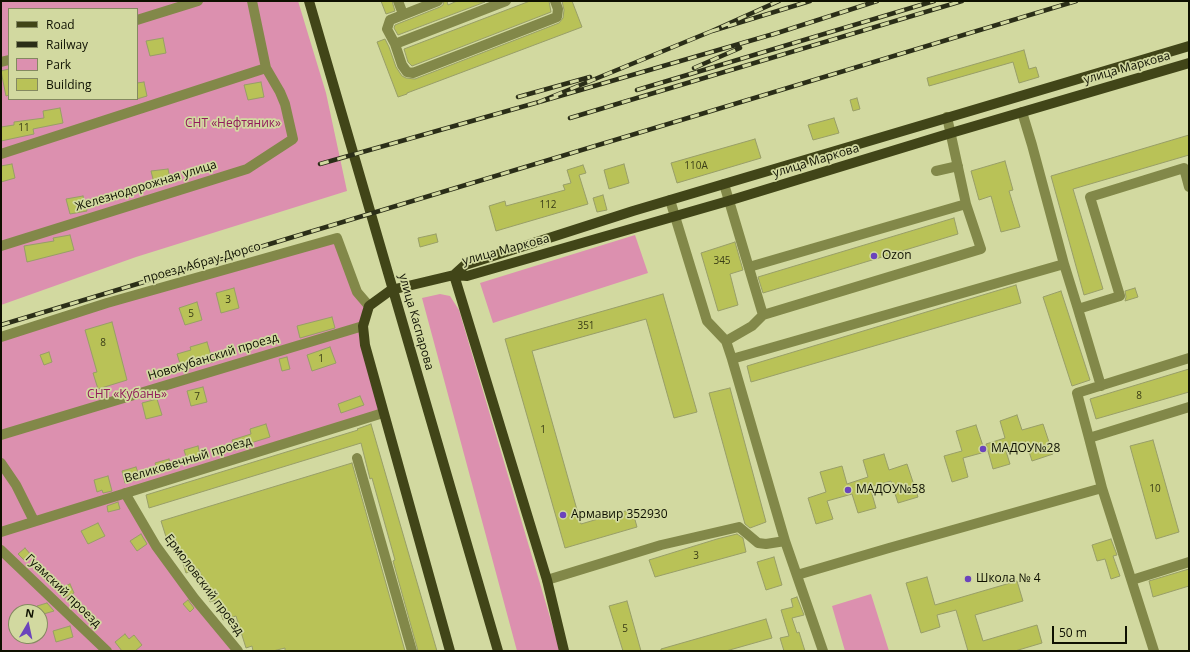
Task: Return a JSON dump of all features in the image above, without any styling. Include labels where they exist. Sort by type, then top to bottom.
[{"type":"main road","name":"улица Каспарова","points":[[309,1],[498,651]]},
{"type":"main road","name":"улица Маркова","points":[[454,275],[465,265],[670,200],[947,117],[1017,93],[1189,46]]},
{"type":"main road","name":"улица Маркова","points":[[454,275],[467,276],[728,201],[1189,63]]},
{"type":"main road","points":[[450,651],[383,413],[365,345],[363,326],[369,306],[391,290],[454,275],[547,580],[564,651]]},
{"type":"street","points":[[138,20],[198,1]]},
{"type":"street","points":[[1,154],[266,68],[252,1]]},
{"type":"street","points":[[398,1],[403,14]]},
{"type":"street","points":[[438,1],[390,20],[387,29],[395,44],[402,65],[407,72],[413,73],[557,17],[558,9],[555,1]]},
{"type":"street","points":[[395,44],[506,1]]},
{"type":"street","name":"Железнодорожная улица","points":[[1,246],[248,169],[293,139],[285,104],[266,68]]},
{"type":"street","points":[[1022,112],[1064,264],[1101,386]]},
{"type":"street","points":[[726,341],[752,326],[763,315],[981,249],[966,204],[947,117]]},
{"type":"street","points":[[936,171],[958,166]]},
{"type":"street","points":[[1078,309],[1120,296],[1090,197],[1184,168],[1189,187]]},
{"type":"street","points":[[724,184],[763,315]]},
{"type":"street","points":[[670,200],[707,321],[726,341],[785,541],[823,651]]},
{"type":"street","points":[[749,267],[966,204]]},
{"type":"street","name":"проезд Абрау-Дюрсо","points":[[1,337],[107,303],[337,238],[357,292],[369,306]]},
{"type":"street","points":[[732,359],[1064,264]]},
{"type":"street","name":"Новокубанский проезд","points":[[1,435],[363,326]]},
{"type":"street","points":[[1154,651],[1102,488],[1077,393],[1189,358]]},
{"type":"street","points":[[1089,438],[1189,407]]},
{"type":"street","name":"Великовечный проезд","points":[[1,532],[383,413]]},
{"type":"street","points":[[357,458],[412,651]]},
{"type":"street","points":[[1,463],[16,485],[34,522]]},
{"type":"street","points":[[798,576],[889,548],[1102,488]]},
{"type":"street","name":"Ермоловский проезд","points":[[125,493],[156,546],[194,598],[238,651]]},
{"type":"street","points":[[547,580],[661,546],[739,527],[758,543],[766,544],[785,541]]},
{"type":"street","name":"Гуамский проезд","points":[[1,550],[107,651]]},
{"type":"street","points":[[1132,580],[1189,562]]},
{"type":"green space","name":"СНТ «Нефтяник»","points":[[1,1],[298,1],[326,93],[347,191],[136,257],[1,305]]},
{"type":"green space","points":[[635,235],[648,273],[493,323],[480,283]]},
{"type":"green space","name":"СНТ «Кубань»","points":[[337,238],[369,306],[363,326],[383,413],[125,493],[156,546],[238,651],[1,651],[1,337]]},
{"type":"green space","points":[[440,294],[450,296],[459,310],[560,651],[517,651],[422,298]]},
{"type":"green space","points":[[871,594],[889,651],[845,651],[832,606]]},
{"type":"building","points":[[381,1],[392,1],[395,11],[386,14]]},
{"type":"building","points":[[444,1],[447,1],[448,5],[457,1],[485,2],[398,35],[394,28],[395,25],[440,7],[443,5]]},
{"type":"building","points":[[530,1],[549,1],[551,12],[412,66],[408,62],[404,49]]},
{"type":"building","points":[[562,1],[572,1],[582,27],[398,97],[377,42],[385,39],[396,67],[402,76],[415,79],[559,23],[563,18],[564,10]]},
{"type":"building","points":[[163,38],[166,53],[150,56],[146,41]]},
{"type":"building","points":[[1024,50],[1029,69],[1036,67],[1039,77],[1019,83],[1013,62],[929,86],[927,78]]},
{"type":"building","points":[[8,69],[8,95],[6,96],[1,71]]},
{"type":"building","points":[[144,82],[147,96],[138,99],[138,83]]},
{"type":"building","points":[[261,82],[264,97],[248,100],[244,85]]},
{"type":"building","points":[[857,98],[860,109],[853,111],[850,100]]},
{"type":"building","points":[[60,108],[63,123],[33,129],[34,134],[1,141],[1,127],[14,125],[14,122],[44,118],[43,111]]},
{"type":"building","points":[[834,118],[839,133],[813,140],[808,125]]},
{"type":"building","points":[[1189,135],[1189,155],[1073,189],[1103,289],[1084,295],[1051,176]]},
{"type":"building","points":[[755,139],[761,158],[677,183],[671,163]]},
{"type":"building","points":[[1005,161],[1013,190],[1009,191],[1020,227],[1001,232],[991,196],[979,200],[971,171]]},
{"type":"building","points":[[12,164],[15,178],[1,182],[1,166]]},
{"type":"building","points":[[624,164],[629,183],[609,189],[604,170]]},
{"type":"building","points":[[583,165],[586,173],[579,175],[588,204],[496,231],[489,206],[505,201],[506,206],[565,190],[563,185],[571,183],[567,170]]},
{"type":"building","points":[[168,169],[171,183],[155,187],[151,171]]},
{"type":"building","points":[[603,195],[607,210],[597,212],[593,198]]},
{"type":"building","points":[[83,196],[87,211],[70,214],[66,199]]},
{"type":"building","points":[[954,218],[958,234],[763,293],[758,277]]},
{"type":"building","points":[[436,234],[438,242],[420,247],[418,238]]},
{"type":"building","points":[[70,235],[74,250],[27,262],[24,246],[54,241],[53,238]]},
{"type":"building","points":[[735,242],[743,270],[730,274],[738,305],[718,311],[701,253]]},
{"type":"building","points":[[1016,285],[1021,303],[751,382],[747,366]]},
{"type":"building","points":[[234,288],[239,308],[221,313],[216,293]]},
{"type":"building","points":[[1135,288],[1138,297],[1125,301],[1125,291]]},
{"type":"building","points":[[1061,291],[1090,380],[1072,386],[1043,297]]},
{"type":"building","points":[[663,294],[697,412],[674,418],[646,319],[532,351],[581,524],[632,509],[637,527],[565,548],[505,339]]},
{"type":"building","points":[[197,302],[202,320],[185,325],[179,308]]},
{"type":"building","points":[[332,317],[335,328],[300,338],[297,326]]},
{"type":"building","points":[[112,322],[127,380],[98,389],[93,373],[97,372],[85,330]]},
{"type":"building","points":[[207,342],[213,362],[182,370],[177,354],[191,350],[190,347]]},
{"type":"building","points":[[330,347],[336,363],[312,371],[307,355]]},
{"type":"building","points":[[49,352],[52,362],[44,365],[40,355]]},
{"type":"building","points":[[287,357],[290,369],[282,371],[279,359]]},
{"type":"building","points":[[1189,369],[1189,392],[1096,419],[1090,399]]},
{"type":"building","points":[[203,387],[207,402],[191,406],[187,391]]},
{"type":"building","points":[[730,388],[766,522],[750,528],[745,524],[709,393]]},
{"type":"building","points":[[360,396],[364,405],[341,413],[338,404]]},
{"type":"building","points":[[157,399],[162,415],[146,419],[142,403]]},
{"type":"building","name":"МАДОУ№28","points":[[1017,415],[1022,430],[1043,424],[1053,454],[1032,461],[1026,442],[1005,448],[1010,464],[993,469],[986,444],[1005,438],[1000,421]]},
{"type":"building","points":[[266,424],[270,437],[244,445],[245,447],[235,450],[232,440],[251,434],[250,429]]},
{"type":"building","points":[[371,424],[437,651],[418,651],[393,561],[395,560],[372,478],[370,479],[361,443],[149,508],[146,495],[358,430],[357,429]]},
{"type":"building","points":[[976,425],[985,452],[963,458],[968,477],[952,482],[944,456],[962,451],[956,431]]},
{"type":"building","points":[[1153,440],[1179,532],[1156,539],[1130,446]]},
{"type":"building","points":[[198,446],[201,459],[188,463],[184,450]]},
{"type":"building","name":"МАДОУ№58","points":[[884,454],[889,470],[907,464],[918,497],[898,503],[891,481],[870,487],[876,508],[858,513],[852,494],[827,501],[833,519],[816,524],[808,498],[826,492],[820,472],[842,466],[847,484],[868,477],[863,460]]},
{"type":"building","points":[[169,459],[171,468],[158,472],[155,463]]},
{"type":"building","points":[[352,463],[405,651],[285,651],[285,648],[273,651],[253,651],[252,646],[246,648],[236,616],[223,620],[216,600],[210,602],[199,569],[186,573],[175,538],[167,540],[161,521]]},
{"type":"building","points":[[136,467],[140,478],[125,483],[122,471]]},
{"type":"building","points":[[108,476],[112,491],[103,493],[102,490],[97,492],[94,480]]},
{"type":"building","points":[[118,502],[120,509],[108,512],[107,506]]},
{"type":"building","points":[[98,523],[105,536],[88,544],[81,531]]},
{"type":"building","points":[[141,534],[147,544],[137,551],[130,541]]},
{"type":"building","points":[[737,534],[743,538],[746,552],[655,577],[649,560]]},
{"type":"building","points":[[1111,539],[1117,555],[1113,556],[1120,576],[1111,579],[1105,559],[1097,561],[1092,545]]},
{"type":"building","points":[[25,548],[31,555],[25,561],[18,554]]},
{"type":"building","points":[[774,557],[782,585],[766,590],[757,562]]},
{"type":"building","points":[[1189,569],[1189,586],[1153,597],[1149,581]]},
{"type":"building","points":[[927,577],[935,605],[1017,581],[1023,601],[975,615],[983,641],[1037,625],[1042,643],[1015,651],[968,651],[956,610],[937,615],[940,627],[921,633],[906,583]]},
{"type":"building","points":[[70,584],[74,593],[64,598],[59,589]]},
{"type":"building","points":[[797,597],[804,615],[792,618],[797,633],[799,632],[805,651],[784,651],[780,638],[789,636],[781,610],[793,607],[791,599]]},
{"type":"building","points":[[188,600],[194,608],[190,612],[183,604]]},
{"type":"building","points":[[627,601],[641,651],[623,651],[609,606]]},
{"type":"building","points":[[48,604],[54,611],[48,613]]},
{"type":"building","points":[[766,619],[772,638],[726,651],[661,651],[661,649]]},
{"type":"building","points":[[70,626],[73,637],[56,642],[53,631]]},
{"type":"building","points":[[125,634],[129,639],[134,635],[142,645],[135,651],[122,651],[115,642]]},
{"type":"railway","points":[[779,1],[712,31],[810,1]]},
{"type":"railway","points":[[771,35],[877,1]]},
{"type":"railway","points":[[637,90],[934,1]]},
{"type":"railway","points":[[570,118],[962,1]]},
{"type":"railway","points":[[1,325],[1076,1]]},
{"type":"railway","points":[[712,31],[539,102],[777,33]]},
{"type":"railway","points":[[694,68],[740,48]]},
{"type":"railway","points":[[518,97],[590,77]]},
{"type":"railway","points":[[320,164],[539,102]]},
{"type":"place","name":"Ozon","points":[[874,256]]},
{"type":"place","name":"МАДОУ№28","points":[[983,449]]},
{"type":"place","name":"МАДОУ№58","points":[[848,490]]},
{"type":"place","name":"Армавир 352930","points":[[563,515]]},
{"type":"place","name":"Школа № 4","points":[[968,579]]}]
